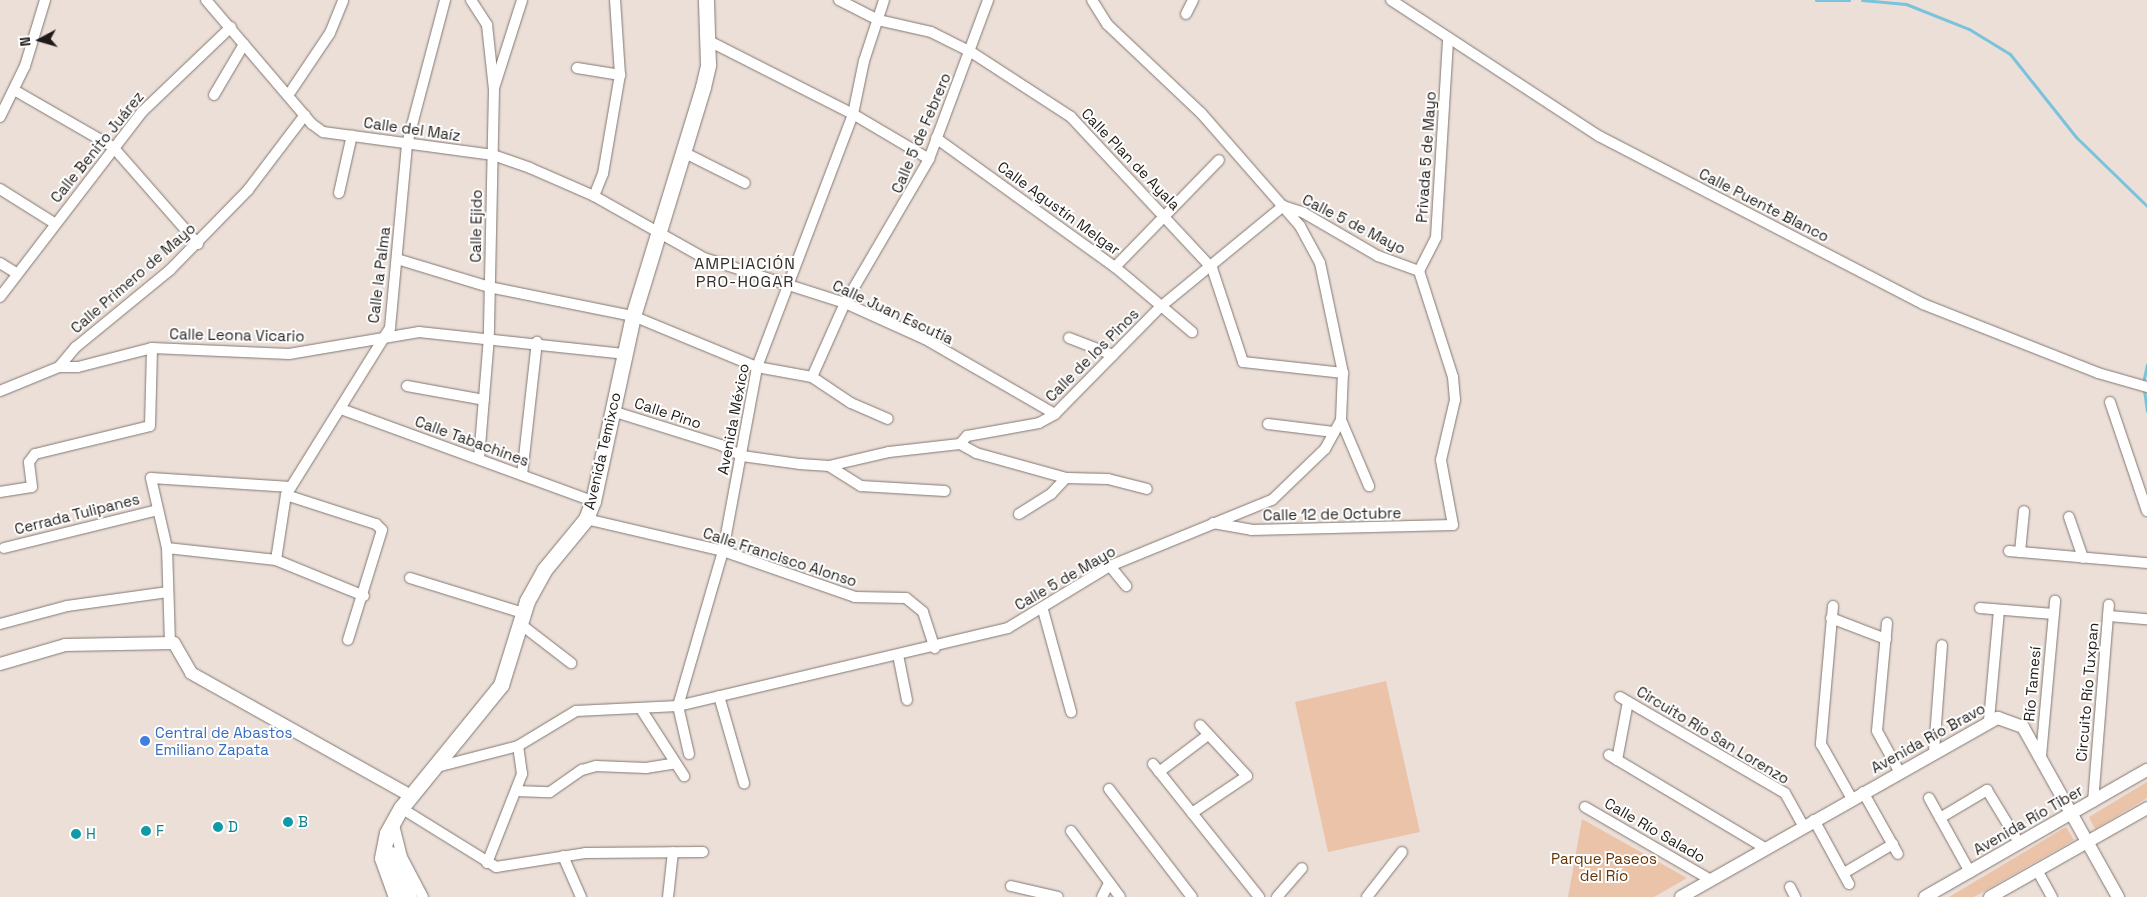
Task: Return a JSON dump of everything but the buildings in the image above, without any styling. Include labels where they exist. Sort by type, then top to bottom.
[{"type":"main road","name":"Avenida Temixco","points":[[390,827],[432,768],[501,685],[521,618],[544,570],[586,519],[593,501],[633,316],[657,230],[703,87],[707,40],[706,0]]},
{"type":"main road","points":[[390,827],[382,858],[396,897]]},
{"type":"main road","points":[[390,827],[409,897]]},
{"type":"street","points":[[0,117],[14,90],[45,0]]},
{"type":"street","name":"Calle del Maíz","points":[[206,0],[289,94],[305,115],[324,132],[493,155],[594,196],[657,230]]},
{"type":"street","points":[[289,94],[330,33],[343,0]]},
{"type":"street","name":"Calle la Palma","points":[[276,560],[289,491],[385,338],[397,259],[408,144],[445,0]]},
{"type":"street","name":"Calle Ejido","points":[[471,0],[487,24],[494,88],[489,336],[479,458]]},
{"type":"street","points":[[494,88],[522,0]]},
{"type":"street","points":[[594,196],[603,174],[620,74],[615,0]]},
{"type":"street","name":"Calle Plan de Ayala","points":[[839,0],[878,20],[931,32],[971,52],[1071,117],[1163,213],[1212,268],[1243,362],[1344,374]]},
{"type":"street","name":"Avenida México","points":[[678,706],[723,552],[757,367],[787,284],[854,114],[884,0]]},
{"type":"street","name":"Calle 5 de Febrero","points":[[812,377],[845,303],[929,159],[971,52],[988,0]]},
{"type":"street","name":"Calle 5 de Mayo","points":[[432,768],[518,746],[576,711],[678,706],[980,638],[1043,610],[1110,566],[1272,500],[1302,474],[1341,420],[1344,374],[1320,263],[1300,226],[1202,113],[1107,24],[1092,0]]},
{"type":"street","points":[[1186,14],[1193,0]]},
{"type":"street","name":"Calle Puente Blanco","points":[[1391,0],[1448,41],[1598,136],[1923,304],[2130,383],[2147,387]]},
{"type":"street","name":"Calle Benito Juárez","points":[[0,296],[113,147],[142,112],[231,27]]},
{"type":"street","points":[[707,40],[854,114],[929,159]]},
{"type":"street","name":"Privada 5 de Mayo","points":[[1419,271],[1436,237],[1448,41]]},
{"type":"street","points":[[214,95],[244,44]]},
{"type":"street","points":[[577,68],[620,74]]},
{"type":"street","points":[[14,90],[113,147],[198,244]]},
{"type":"street","name":"Calle Primero de Mayo","points":[[0,391],[59,367],[76,347],[198,244],[248,190],[305,115]]},
{"type":"street","points":[[339,193],[352,136]]},
{"type":"street","name":"Calle Agustín Melgar","points":[[936,138],[1114,268],[1159,308],[1192,332]]},
{"type":"street","points":[[683,152],[745,183]]},
{"type":"street","points":[[1114,268],[1163,213],[1220,160]]},
{"type":"street","points":[[0,189],[54,224]]},
{"type":"street","name":"Calle 5 de Mayo","points":[[1282,206],[1304,212],[1378,256],[1419,271],[1453,377],[1455,400],[1441,460],[1453,525]]},
{"type":"street","name":"Calle de los Pinos","points":[[742,456],[829,466],[888,452],[960,444],[967,436],[1039,423],[1056,414],[1159,308],[1212,268],[1282,206]]},
{"type":"street","name":"Calle Juan Escutia","points":[[657,230],[704,258],[845,303],[925,339],[1056,414]]},
{"type":"street","points":[[397,259],[489,286],[633,316],[757,367],[812,377],[851,403],[888,419]]},
{"type":"street","points":[[0,263],[16,273]]},
{"type":"street","name":"Calle Leona Vicario","points":[[59,367],[78,367],[152,348],[289,354],[419,332],[489,336],[624,354]]},
{"type":"street","points":[[1069,338],[1113,355]]},
{"type":"street","points":[[522,475],[537,342]]},
{"type":"street","points":[[0,492],[32,487],[29,462],[35,454],[150,426],[152,348]]},
{"type":"street","points":[[407,386],[484,400]]},
{"type":"street","points":[[2110,402],[2147,511]]},
{"type":"street","name":"Calle Tabachines","points":[[341,408],[593,501]]},
{"type":"street","name":"Calle Pino","points":[[612,410],[721,445],[742,456]]},
{"type":"street","points":[[1341,420],[1369,486]]},
{"type":"street","points":[[1268,424],[1334,432]]},
{"type":"street","points":[[960,444],[976,453],[1066,478],[1108,479],[1148,489]]},
{"type":"street","points":[[829,466],[861,486],[945,491]]},
{"type":"street","points":[[170,643],[167,548],[151,478],[289,491],[376,524],[382,530],[364,596],[348,640]]},
{"type":"street","points":[[1019,514],[1051,494],[1066,478]]},
{"type":"street","name":"Cerrada Tulipanes","points":[[4,548],[157,510]]},
{"type":"street","points":[[2024,511],[2014,552],[2147,563]]},
{"type":"street","points":[[2069,517],[2083,558]]},
{"type":"street","name":"Calle Francisco Alonso","points":[[586,519],[723,552],[855,597],[916,602],[935,648]]},
{"type":"street","name":"Calle 12 de Octubre","points":[[1213,523],[1251,530],[1453,525]]},
{"type":"street","points":[[167,548],[276,560],[364,596]]},
{"type":"street","points":[[1110,566],[1126,586]]},
{"type":"street","points":[[410,578],[521,618],[571,663]]},
{"type":"street","points":[[0,624],[67,606],[168,592]]},
{"type":"street","name":"Río Tamesí","points":[[2040,756],[2055,601]]},
{"type":"street","points":[[1832,606],[1821,744],[1852,799]]},
{"type":"street","points":[[1980,608],[2054,614]]},
{"type":"street","points":[[1043,610],[1071,712]]},
{"type":"street","points":[[1989,720],[1998,610]]},
{"type":"street","name":"Circuito Río Tuxpan","points":[[2093,802],[2109,610],[2147,619]]},
{"type":"street","points":[[1831,618],[1886,639]]},
{"type":"street","points":[[1887,623],[1877,731],[1899,771]]},
{"type":"street","points":[[0,664],[65,645],[170,643],[181,650],[191,673],[406,802],[487,863],[496,867],[563,856],[703,852]]},
{"type":"street","points":[[1934,751],[1942,645]]},
{"type":"street","points":[[898,655],[907,700]]},
{"type":"street","points":[[720,696],[744,783]]},
{"type":"street","name":"Circuito Río San Lorenzo","points":[[1765,848],[1613,757],[1624,700],[1785,793],[1809,823],[1844,873],[1849,884]]},
{"type":"street","points":[[678,706],[689,754]]},
{"type":"street","points":[[641,709],[684,776]]},
{"type":"street","name":"Avenida Río Bravo","points":[[1681,897],[1989,720],[2011,720],[2023,727],[2072,814],[2086,843],[2118,897]]},
{"type":"street","points":[[1192,813],[1247,776],[1200,725]]},
{"type":"street","points":[[1208,735],[1156,768],[1259,897]]},
{"type":"street","points":[[487,863],[522,774],[518,746]]},
{"type":"street","points":[[516,791],[550,792],[596,766],[646,768],[676,763]]},
{"type":"street","name":"Avenida Río Tiber","points":[[1925,897],[2147,770]]},
{"type":"street","points":[[1109,789],[1192,897]]},
{"type":"street","points":[[1940,818],[1987,790],[2015,836]]},
{"type":"street","points":[[1863,792],[1898,854]]},
{"type":"street","points":[[1929,798],[1970,872]]},
{"type":"street","name":"Calle Río Salado","points":[[1585,807],[1711,880]]},
{"type":"street","points":[[1990,897],[2147,808]]},
{"type":"street","points":[[390,827],[402,857],[423,897]]},
{"type":"street","points":[[1071,831],[1120,897]]},
{"type":"street","points":[[1844,873],[1892,844]]},
{"type":"street","points":[[668,897],[673,852]]},
{"type":"street","points":[[1367,897],[1402,852]]},
{"type":"street","points":[[563,856],[582,897]]},
{"type":"street","points":[[1277,897],[1302,868]]},
{"type":"street","points":[[2037,870],[2052,897]]},
{"type":"street","points":[[1102,897],[1109,883]]},
{"type":"street","points":[[1011,886],[1058,897]]},
{"type":"street","points":[[1790,888],[1795,897]]},
{"type":"green space","points":[[1386,681],[1420,832],[1328,852],[1295,702]]},
{"type":"green space","points":[[2147,782],[2147,798],[2095,829],[2089,817]]},
{"type":"green space","name":"Parque Paseos del Río","points":[[1582,819],[1687,878],[1654,897],[1568,897]]},
{"type":"green space","points":[[2066,827],[2074,840],[1974,897],[1949,897]]},
{"type":"waterway","points":[[1816,0],[1849,0]]},
{"type":"waterway","points":[[1862,0],[1906,4],[1969,29],[2010,54],[2076,137],[2147,206]]},
{"type":"waterway","points":[[2143,383],[2147,364]]},
{"type":"waterway","points":[[2144,390],[2147,411]]},
{"type":"place","name":"Central de Abastos Emiliano Zapata","points":[[145,741]]},
{"type":"place","name":"B","points":[[288,822]]},
{"type":"place","name":"D","points":[[218,827]]},
{"type":"place","name":"F","points":[[146,831]]},
{"type":"place","name":"H","points":[[76,834]]},
{"type":"district","name":"AMPLIACIÓN PRO-HOGAR","points":[[745,273]]}]
